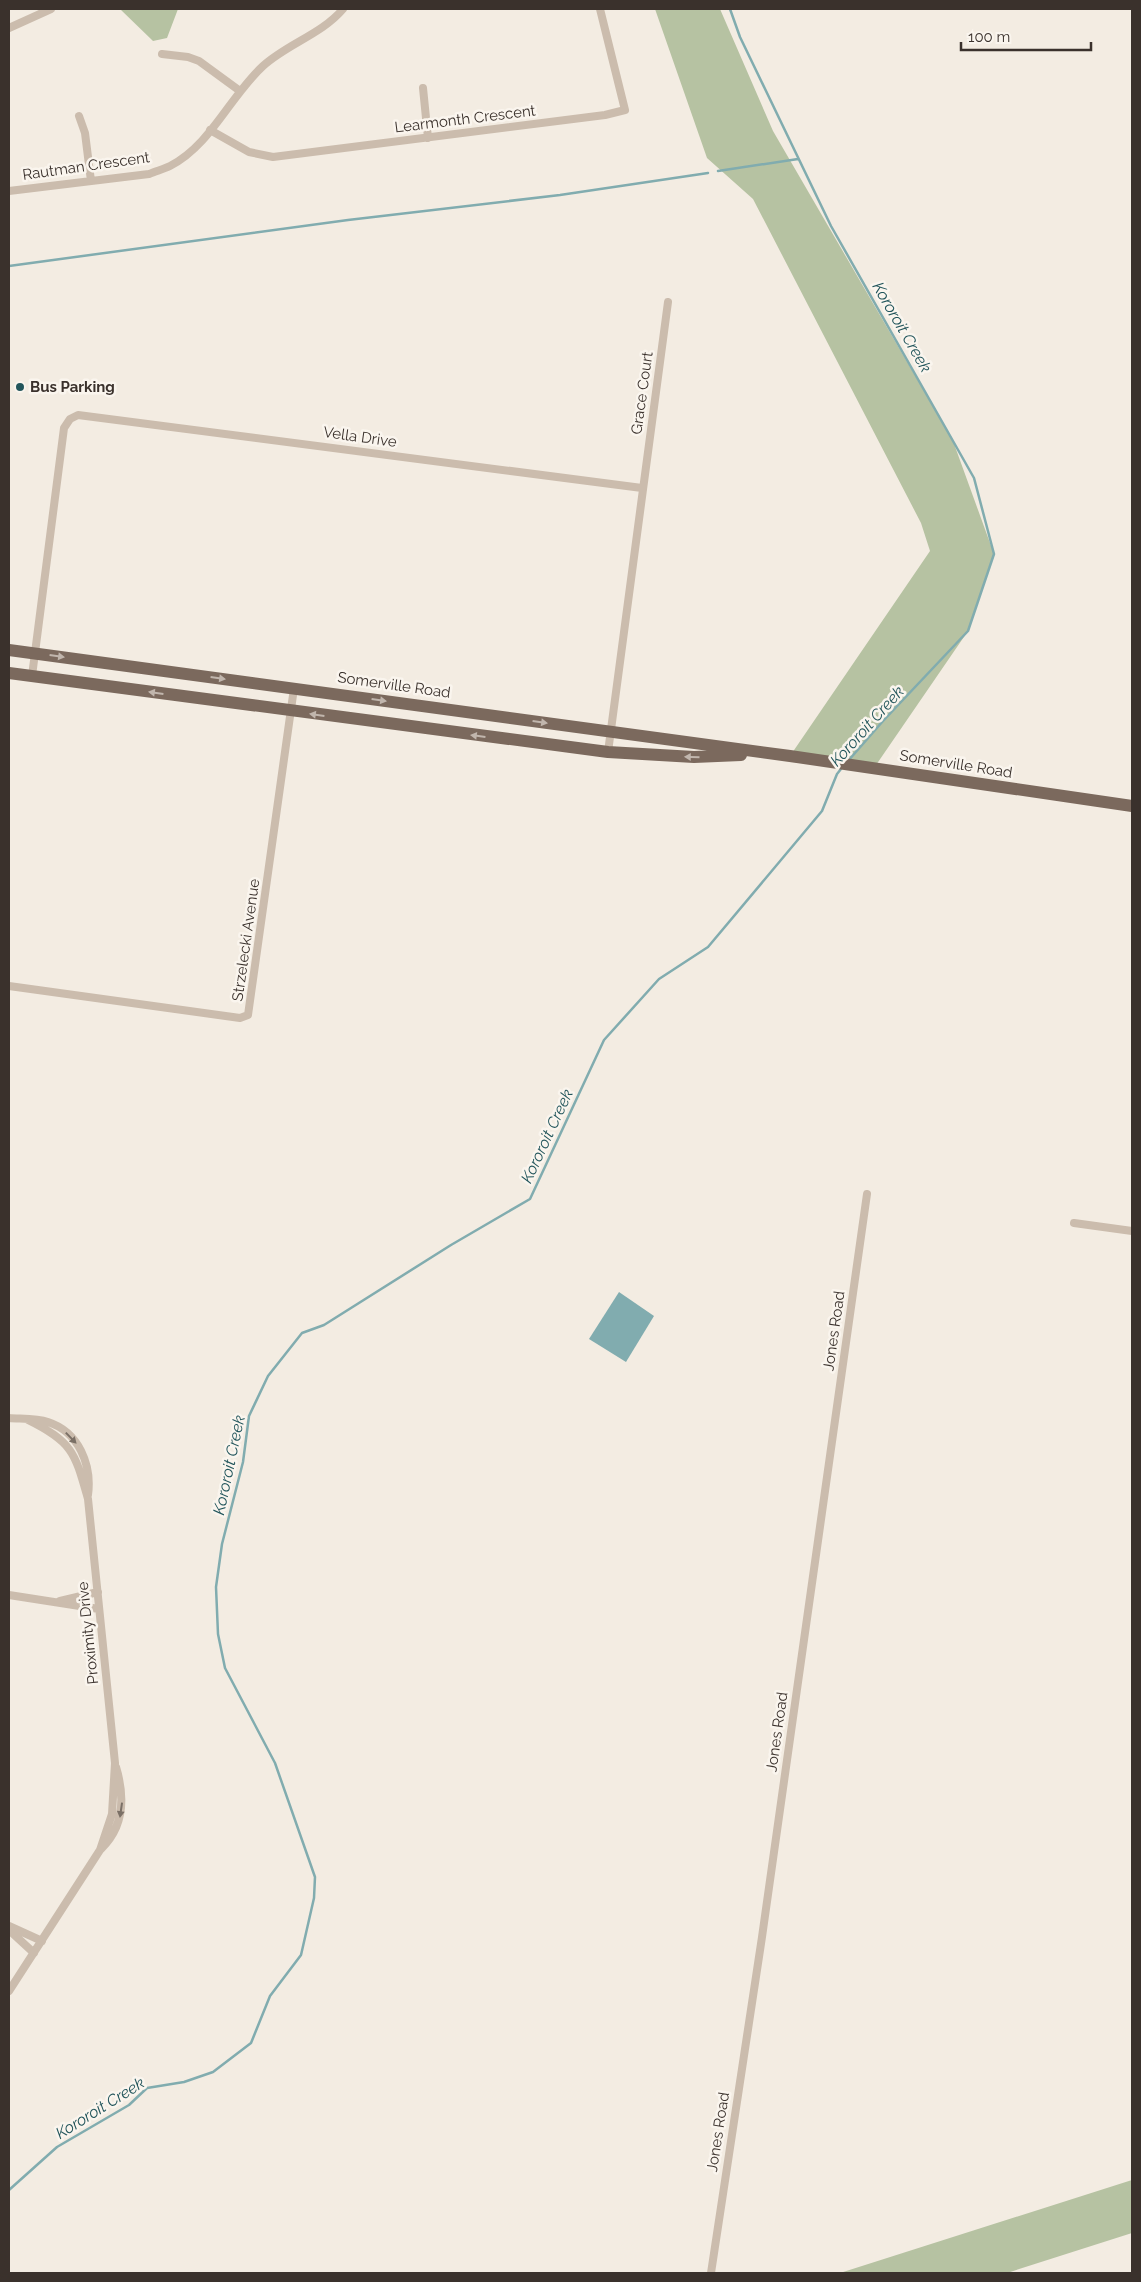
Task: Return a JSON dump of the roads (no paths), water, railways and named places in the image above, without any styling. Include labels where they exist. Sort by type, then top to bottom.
[{"type":"main road","name":"Somerville Road","points":[[9,650],[776,754],[1132,806]]},
{"type":"main road","name":"Somerville Road","points":[[9,673],[608,752],[694,757],[776,754]]},
{"type":"street","points":[[9,28],[51,9]]},
{"type":"street","name":"Rautman Crescent","points":[[9,191],[149,174],[171,166],[196,147],[240,91],[274,57],[315,31],[343,9]]},
{"type":"street","name":"Learmonth Crescent","points":[[210,130],[249,152],[272,157],[605,115],[624,110],[625,106],[600,9]]},
{"type":"street","points":[[162,54],[188,57],[199,61],[240,91]]},
{"type":"street","points":[[423,88],[428,138]]},
{"type":"street","points":[[79,116],[85,133],[91,181]]},
{"type":"street","name":"Grace Court","points":[[642,488],[668,302]]},
{"type":"street","name":"Vella Drive","points":[[32,676],[64,428],[68,421],[78,415],[642,488]]},
{"type":"street","points":[[608,752],[642,488]]},
{"type":"street","name":"Strzelecki Avenue","points":[[9,986],[240,1018],[248,1014],[294,688]]},
{"type":"street","name":"Jones Road","points":[[711,2273],[760,1947],[867,1194]]},
{"type":"street","points":[[1074,1223],[1132,1231]]},
{"type":"street","name":"Proximity Drive","points":[[9,1418],[28,1420],[57,1436],[70,1448],[77,1463],[88,1499],[115,1763],[112,1814],[100,1850],[9,1991]]},
{"type":"street","points":[[58,1601],[98,1592]]},
{"type":"street","points":[[9,1595],[58,1601],[100,1609]]},
{"type":"street","points":[[9,1926],[42,1941]]},
{"type":"street","points":[[9,1930],[34,1953]]},
{"type":"water","points":[[619,1292],[654,1316],[626,1362],[589,1339]]},
{"type":"waterway","name":"Kororoit Creek","points":[[730,9],[740,37],[831,226],[974,478],[994,554],[968,631],[848,761]]},
{"type":"waterway","points":[[718,171],[798,159]]},
{"type":"waterway","points":[[9,266],[348,220],[560,195],[708,173]]},
{"type":"waterway","name":"Kororoit Creek","points":[[9,2190],[57,2147],[129,2105],[147,2088],[184,2082],[213,2072],[251,2043],[270,1996],[301,1955],[314,1898],[315,1877],[275,1763],[225,1668],[218,1634],[216,1587],[222,1544],[243,1462],[249,1416],[268,1376],[302,1333],[324,1325],[451,1245],[530,1199],[604,1040],[659,979],[708,947],[822,811],[837,774],[841,769]]},
{"type":"place","name":"Bus Parking","points":[[20,387]]}]
